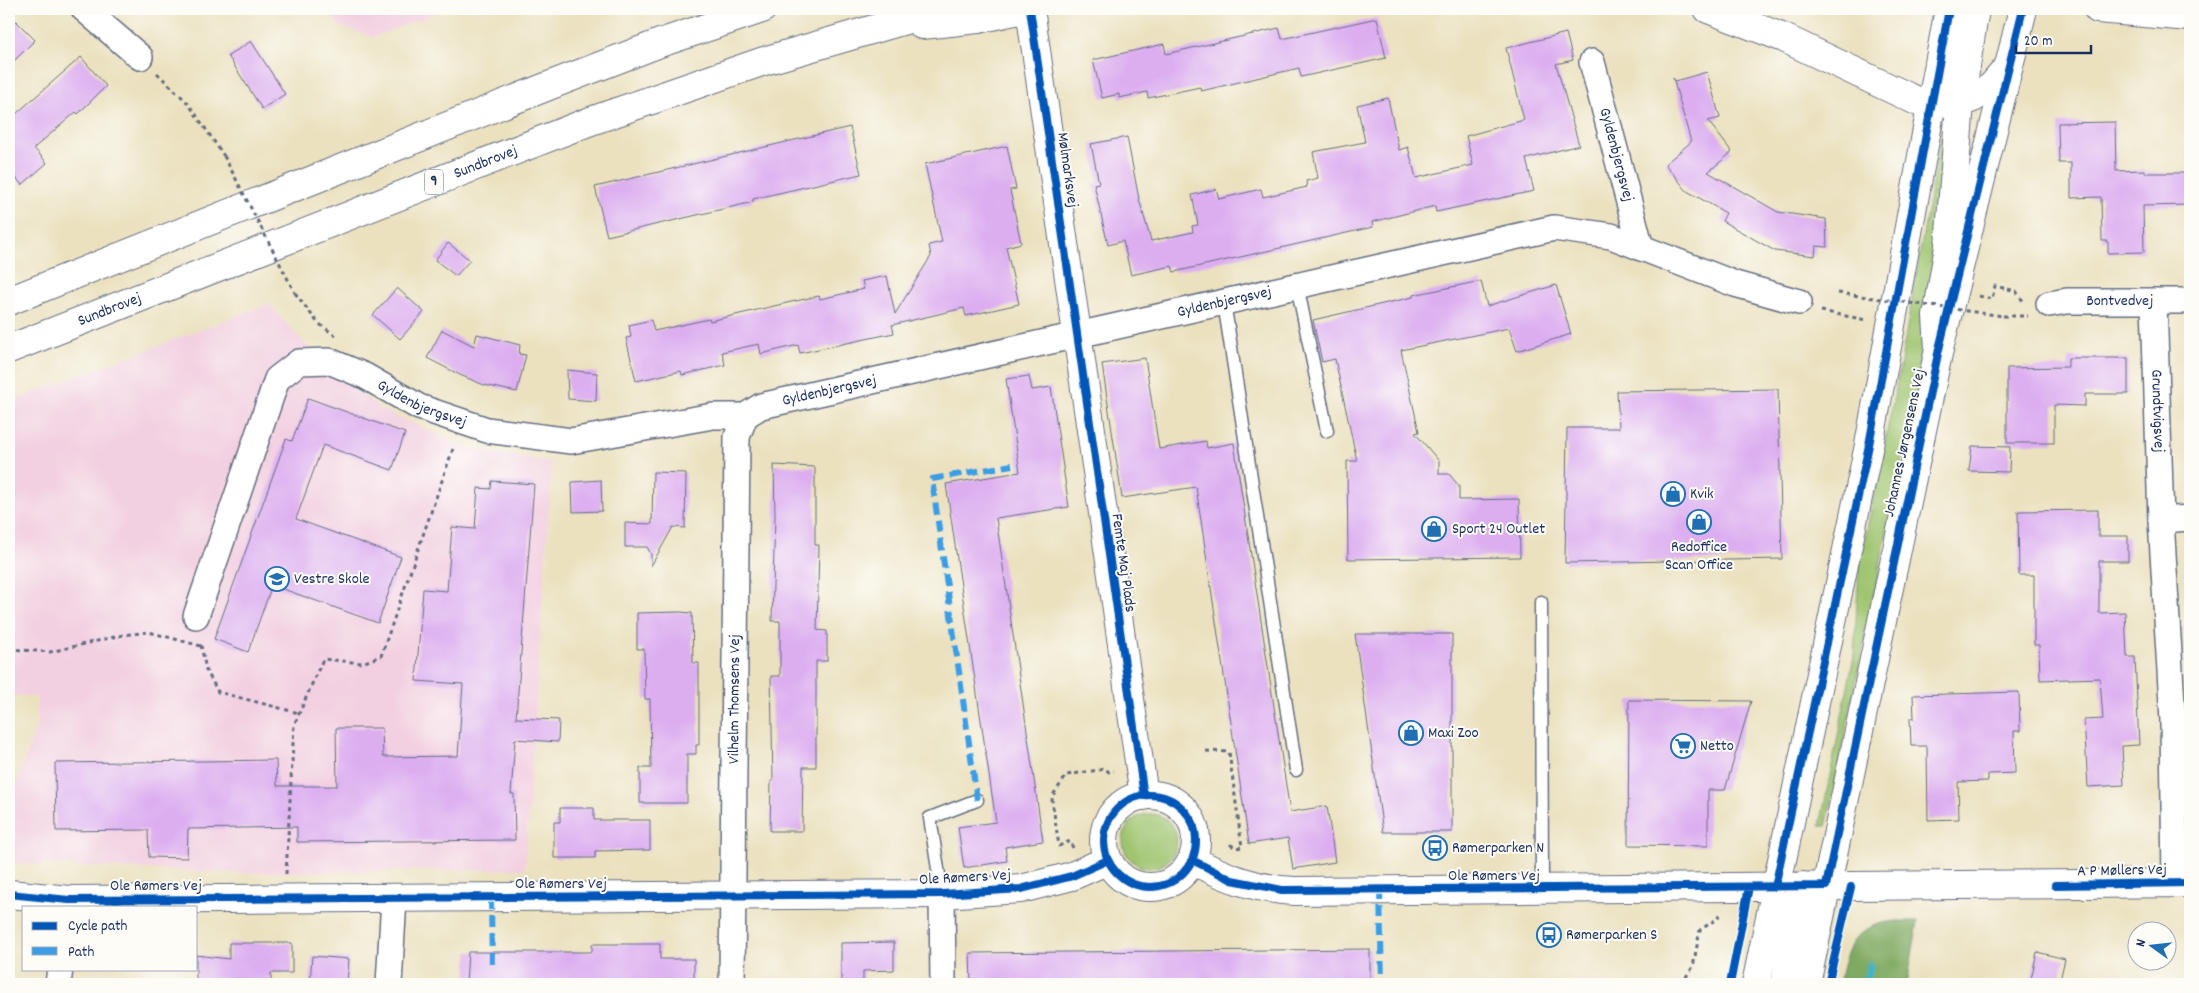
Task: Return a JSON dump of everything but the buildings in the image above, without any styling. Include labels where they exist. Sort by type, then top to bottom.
[{"type":"street","points":[[84,9],[140,57]]},
{"type":"street","points":[[9,301],[570,77],[660,43],[762,9]]},
{"type":"street","name":"Sundbrovej","points":[[9,349],[588,122],[764,61],[944,9]]},
{"type":"street","points":[[866,31],[978,19],[1024,9]]},
{"type":"street","name":"Mølmarksvej","points":[[1030,9],[1077,334]]},
{"type":"street","points":[[1708,9],[1784,38],[1908,98],[1932,104],[1960,103],[1973,98],[1991,87],[2009,66]]},
{"type":"street","points":[[1756,984],[1867,455],[1949,9]]},
{"type":"street","points":[[1939,349],[1937,316],[1949,246],[1960,103],[1975,9]]},
{"type":"street","name":"Johannes Jørgensens Vej","points":[[1785,984],[1814,886],[1939,349],[2023,9]]},
{"type":"street","points":[[2098,9],[2190,17]]},
{"type":"street","name":"Gyldenbjergsvej","points":[[1592,62],[1641,248]]},
{"type":"street","name":"Gyldenbjergsvej","points":[[196,616],[277,379],[299,362],[329,362],[365,376],[420,407],[487,430],[571,441],[713,416],[745,416],[761,406],[1554,228],[1611,236],[1735,284],[1800,302]]},
{"type":"street","name":"Bontvedvej","points":[[2050,304],[2067,302],[2190,301]]},
{"type":"street","name":"Grundtvigsvej","points":[[2154,302],[2161,520],[2181,721],[2183,884]]},
{"type":"street","name":"Femte Maj Plads","points":[[1077,334],[1144,796]]},
{"type":"street","name":"Vilhelm Thomsens Vej","points":[[732,984],[737,437],[745,416]]},
{"type":"street","points":[[2161,520],[2190,518]]},
{"type":"street","points":[[1144,796],[1158,796],[1171,800],[1182,808],[1190,820],[1195,833],[1196,847],[1192,860],[1185,871],[1175,880],[1163,885],[1150,887],[1137,885],[1125,880],[1115,871],[1108,860],[1104,846],[1105,832],[1110,819],[1124,804],[1144,796]]},
{"type":"street","name":"Ole Rømers Vej","points":[[9,894],[69,903],[285,899],[942,894],[1021,889],[1072,876],[1108,860]]},
{"type":"street","name":"Ole Rømers Vej","points":[[1192,860],[1232,880],[1282,890],[1542,890],[1814,886]]},
{"type":"street","name":"A P Møllers Vej","points":[[1814,886],[2183,884]]},
{"type":"street","name":"Johannes Jørgensens Vej","points":[[1806,984],[1814,886]]},
{"type":"street","points":[[942,894],[943,984]]},
{"type":"street","points":[[389,984],[394,899]]},
{"type":"street","points":[[58,984],[60,970]]},
{"type":"lane","points":[[1297,285],[1327,431]]},
{"type":"lane","points":[[1224,302],[1296,770]]},
{"type":"lane","points":[[1541,602],[1542,890]]},
{"type":"lane","points":[[942,894],[930,818],[977,800]]},
{"type":"path","points":[[140,57],[188,103],[224,156],[295,293],[318,322],[341,340]]},
{"type":"path","points":[[1988,298],[1992,299],[1996,286],[2016,291],[2023,299],[2023,304]]},
{"type":"path","points":[[1800,302],[1827,293],[1838,293],[2004,316]]},
{"type":"path","points":[[1800,302],[1822,312],[1892,324]]},
{"type":"path","points":[[2022,317],[2023,310]]},
{"type":"path","points":[[285,899],[294,725],[322,659],[362,664],[381,656],[463,422]]},
{"type":"path","points":[[196,616],[206,670],[218,692],[300,713]]},
{"type":"path","points":[[9,649],[50,652],[123,635],[149,632],[201,646]]},
{"type":"path","points":[[1206,751],[1229,752],[1242,847],[1236,848],[1231,845]]},
{"type":"path","points":[[1070,842],[1060,846],[1052,800],[1053,795],[1067,775],[1101,770],[1109,772]]},
{"type":"path","points":[[1681,984],[1693,967],[1700,930],[1718,918],[1729,887]]},
{"type":"shaded area","points":[[331,9],[446,9],[373,37],[337,25]]},
{"type":"shaded area","name":"Vestre Skole","points":[[269,304],[312,352],[380,409],[465,447],[552,463],[525,869],[236,873],[9,863],[9,804],[37,725],[37,697],[9,695],[9,402]]},
{"type":"green space","points":[[1940,138],[1950,139],[1926,343],[1826,826],[1820,826],[1854,656],[1859,568],[1900,368]]},
{"type":"green space","points":[[1145,814],[1155,814],[1165,818],[1173,826],[1177,841],[1173,856],[1165,864],[1155,868],[1145,868],[1135,864],[1127,856],[1123,846],[1123,836],[1127,826],[1135,818]]},
{"type":"green space","points":[[1896,921],[1918,921],[1907,984],[1839,984],[1845,959],[1854,940],[1870,927]]},
{"type":"waterway","points":[[1865,984],[1870,966]]},
{"type":"marked path","points":[[977,800],[932,479],[1012,465]]},
{"type":"marked path","points":[[1380,889],[1382,984]]},
{"type":"marked path","points":[[491,898],[492,970]]},
{"type":"cycle path","points":[[1030,9],[1144,796]]},
{"type":"cycle path","points":[[1775,887],[1869,445],[1949,9]]},
{"type":"cycle path","points":[[1192,860],[1232,880],[1282,890],[1826,886],[1939,349],[2023,9]]},
{"type":"cycle path","points":[[1150,795],[1167,799],[1182,809],[1192,824],[1196,841],[1192,858],[1182,873],[1167,883],[1150,887],[1133,883],[1118,873],[1108,858],[1104,841],[1108,824],[1118,809],[1133,799],[1150,795]]},
{"type":"cycle path","points":[[9,894],[69,900],[942,894],[1021,889],[1072,876],[1108,860]]},
{"type":"cycle path","points":[[2055,885],[2190,883]]},
{"type":"cycle path","points":[[1730,984],[1749,887]]},
{"type":"cycle path","points":[[1828,984],[1851,887]]},
{"type":"place","name":"Kvik","points":[[1673,494]]},
{"type":"place","name":"Redoffice Scan Office","points":[[1699,522]]},
{"type":"place","name":"Sport 24 Outlet","points":[[1434,529]]},
{"type":"place","name":"Vestre Skole","points":[[277,579]]},
{"type":"place","name":"Maxi Zoo","points":[[1411,733]]},
{"type":"place","name":"Netto","points":[[1683,746]]},
{"type":"place","name":"Rømerparken N","points":[[1435,848]]},
{"type":"place","name":"Rømerparken S","points":[[1549,935]]}]
